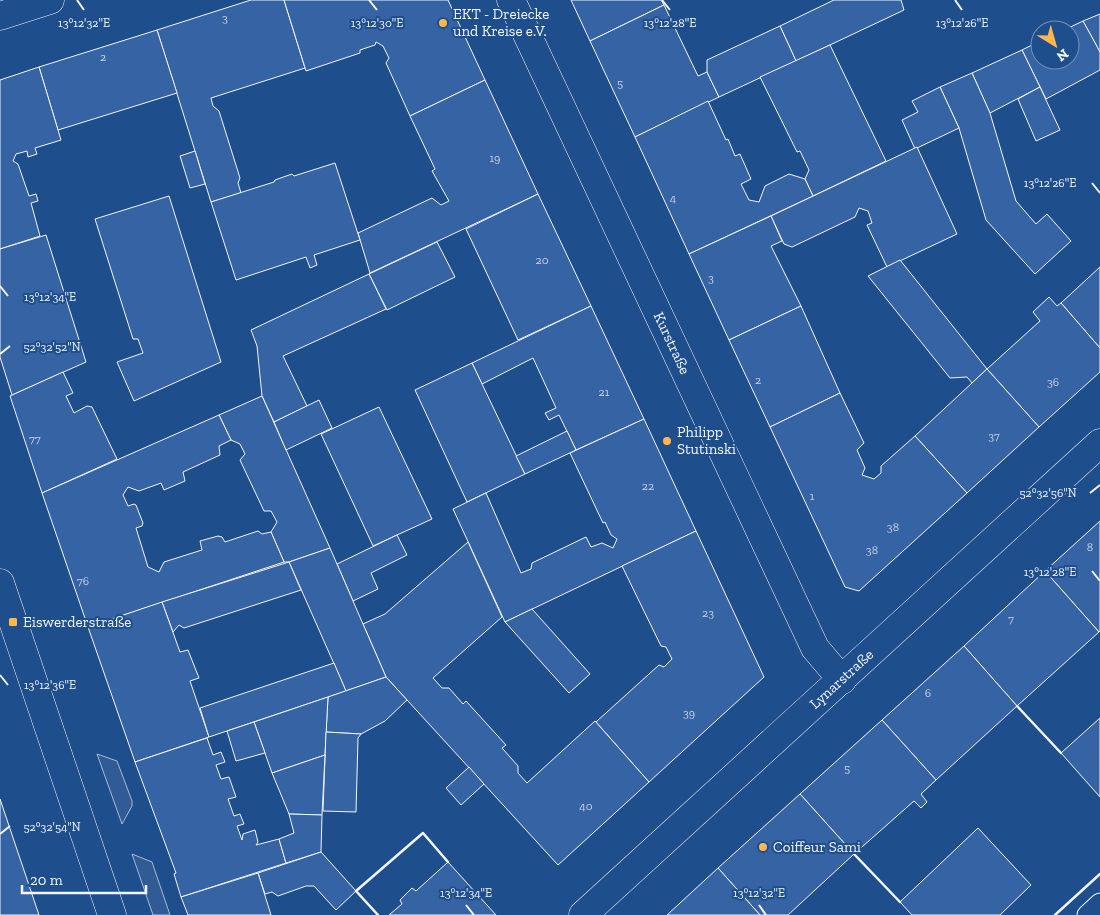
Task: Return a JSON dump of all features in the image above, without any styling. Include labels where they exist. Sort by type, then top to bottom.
[{"type":"street","points":[[0,16],[50,0]]},
{"type":"street","name":"Kurstraße","points":[[511,0],[815,648],[842,680]]},
{"type":"street","name":"Lynarstraße","points":[[583,915],[1100,443]]},
{"type":"street","points":[[0,583],[112,915]]},
{"type":"lane","points":[[1087,915],[1100,903]]},
{"type":"shaded area","points":[[97,754],[117,761],[132,801],[132,806],[122,824]]},
{"type":"shaded area","points":[[132,854],[152,862],[170,915],[153,915]]},
{"type":"building","points":[[251,0],[284,0],[305,68],[211,98],[213,106],[219,111],[240,178],[238,183],[241,193],[211,202],[157,30]]},
{"type":"building","points":[[284,0],[448,0],[485,80],[410,116],[386,63],[389,58],[383,46],[376,42],[375,45],[360,50],[360,53],[306,71]]},
{"type":"building","points":[[571,0],[661,0],[664,5],[590,41]]},
{"type":"building","points":[[834,0],[901,0],[904,10],[796,61],[780,26]]},
{"type":"building","points":[[664,5],[698,76],[707,72],[719,97],[635,137],[590,41]]},
{"type":"building","points":[[1100,14],[1100,52],[1083,21]]},
{"type":"building","points":[[1083,21],[1100,52],[1100,70],[1046,99],[1032,70],[1080,70],[1080,22]]},
{"type":"building","points":[[780,26],[796,61],[719,97],[707,72],[707,60]]},
{"type":"building","points":[[157,30],[177,93],[58,130],[39,67]]},
{"type":"building","points":[[830,45],[886,161],[813,196],[805,179],[809,170],[800,151],[797,152],[760,77]]},
{"type":"building","points":[[1030,46],[1030,66],[1022,50]]},
{"type":"building","points":[[1022,50],[1030,70],[1040,87],[990,113],[972,73]]},
{"type":"building","points":[[39,67],[61,140],[35,148],[37,154],[28,157],[27,151],[16,154],[13,161],[18,164],[29,196],[36,194],[38,201],[31,203],[40,236],[0,249],[0,80]]},
{"type":"building","points":[[972,73],[990,113],[1016,201],[1036,224],[1047,214],[1071,241],[1035,274],[986,220],[959,128],[940,87]]},
{"type":"building","points":[[485,80],[538,194],[370,273],[358,233],[432,198],[441,205],[449,201],[432,171],[435,169],[410,116]]},
{"type":"building","points":[[940,87],[959,128],[915,149],[902,120],[918,112],[912,101]]},
{"type":"building","points":[[1040,87],[1060,130],[1036,141],[1018,99]]},
{"type":"building","points":[[708,101],[726,140],[728,139],[735,156],[740,154],[751,179],[741,184],[749,200],[759,202],[765,186],[789,174],[805,179],[813,196],[689,254],[635,137]]},
{"type":"building","points":[[917,147],[957,234],[887,267],[867,225],[872,223],[868,211],[859,208],[855,217],[792,247],[784,244],[771,216]]},
{"type":"building","points":[[195,151],[205,184],[190,188],[180,156]]},
{"type":"building","points":[[335,163],[360,240],[314,255],[317,265],[310,268],[306,257],[236,280],[211,202],[274,182],[292,174],[294,176]]},
{"type":"building","points":[[538,194],[591,306],[518,340],[466,229]]},
{"type":"building","points":[[169,196],[221,362],[134,401],[117,362],[143,353],[138,339],[133,339],[95,219]]},
{"type":"building","points":[[771,216],[782,241],[771,246],[801,306],[729,340],[689,254]]},
{"type":"building","points":[[46,235],[86,362],[12,395],[0,357],[0,249]]},
{"type":"building","points":[[437,242],[455,277],[387,310],[369,274]]},
{"type":"building","points":[[900,260],[987,369],[972,383],[967,377],[950,378],[868,276]]},
{"type":"building","points":[[1100,267],[1100,348],[1061,303]]},
{"type":"building","points":[[369,274],[386,309],[283,356],[307,406],[274,422],[262,396],[257,346],[251,330]]},
{"type":"building","points":[[1049,297],[1057,306],[1061,303],[1100,348],[1100,372],[1039,427],[987,369],[1040,321],[1033,312]]},
{"type":"building","points":[[591,306],[644,419],[576,450],[559,415],[549,420],[545,413],[556,408],[533,358],[482,384],[472,363]]},
{"type":"building","points":[[801,306],[840,393],[770,427],[729,340]]},
{"type":"building","points":[[472,363],[525,474],[467,502],[415,390]]},
{"type":"building","points":[[987,369],[1039,427],[967,493],[915,436]]},
{"type":"building","points":[[63,372],[73,393],[66,396],[74,413],[87,406],[92,407],[117,459],[42,493],[10,396]]},
{"type":"building","points":[[840,393],[864,443],[857,450],[865,468],[862,475],[874,479],[881,473],[881,466],[915,436],[967,493],[859,591],[845,587],[770,427]]},
{"type":"building","points":[[262,396],[330,548],[289,562],[284,562],[271,532],[277,522],[271,511],[264,511],[240,460],[245,454],[240,444],[231,440],[219,415]]},
{"type":"building","points":[[319,400],[332,428],[286,450],[274,422]]},
{"type":"building","points":[[379,407],[432,519],[373,546],[321,434]]},
{"type":"building","points":[[219,415],[231,440],[219,446],[220,455],[183,472],[185,481],[164,490],[161,483],[139,491],[128,487],[123,495],[128,506],[136,505],[143,523],[142,526],[136,528],[148,567],[159,572],[164,562],[202,550],[200,541],[218,536],[222,537],[225,542],[258,531],[262,534],[271,532],[284,562],[88,627],[42,493]]},
{"type":"building","points":[[644,419],[696,531],[505,622],[453,509],[486,493],[521,573],[531,569],[532,563],[586,537],[591,547],[602,543],[613,548],[617,539],[611,535],[605,522],[603,523],[570,453]]},
{"type":"building","points":[[567,431],[576,450],[525,474],[516,456]]},
{"type":"building","points":[[1100,521],[1100,631],[1099,632],[1045,571]]},
{"type":"building","points":[[696,531],[764,677],[649,782],[596,722],[659,665],[664,667],[672,659],[666,647],[661,646],[622,566]]},
{"type":"building","points":[[397,535],[407,555],[371,573],[378,589],[353,601],[337,564]]},
{"type":"building","points":[[468,542],[502,617],[433,678],[442,688],[449,688],[463,704],[466,701],[506,745],[502,748],[518,766],[518,773],[527,783],[595,721],[649,782],[558,865],[386,677],[363,624],[385,614]]},
{"type":"building","points":[[330,548],[386,677],[346,691],[289,562]]},
{"type":"building","points":[[289,562],[301,590],[184,628],[179,625],[173,632],[162,602]]},
{"type":"building","points":[[1045,571],[1099,632],[1017,706],[964,646]]},
{"type":"building","points":[[162,602],[180,652],[188,650],[199,678],[190,681],[209,737],[135,762],[88,627]]},
{"type":"building","points":[[532,609],[590,674],[569,693],[505,622]]},
{"type":"building","points":[[964,646],[1017,706],[936,780],[882,720]]},
{"type":"building","points":[[334,663],[346,691],[209,737],[200,708]]},
{"type":"building","points":[[386,677],[407,700],[385,721],[361,734],[326,732],[328,697]]},
{"type":"building","points":[[328,697],[325,755],[272,773],[254,722]]},
{"type":"building","points":[[1100,718],[1100,797],[1061,753]]},
{"type":"building","points":[[882,720],[936,780],[921,794],[927,802],[921,808],[914,801],[854,854],[800,794]]},
{"type":"building","points":[[254,722],[265,753],[236,761],[227,731]]},
{"type":"building","points":[[326,732],[361,734],[358,738],[356,812],[323,811]]},
{"type":"building","points":[[207,738],[213,755],[221,752],[225,762],[216,765],[221,779],[229,777],[236,797],[228,799],[234,816],[240,814],[244,824],[237,826],[242,840],[243,834],[255,830],[258,842],[256,845],[279,839],[286,863],[181,897],[174,874],[176,873],[135,762]]},
{"type":"building","points":[[325,755],[322,815],[289,814],[272,773]]},
{"type":"building","points":[[469,767],[484,784],[461,805],[446,788]]},
{"type":"building","points":[[800,794],[854,854],[788,915],[760,915],[718,868]]},
{"type":"building","points":[[0,799],[39,915],[0,915]]},
{"type":"building","points":[[289,814],[322,815],[321,852],[286,863],[279,839],[294,833]]},
{"type":"building","points":[[978,828],[1031,885],[1000,915],[912,915],[900,902]]},
{"type":"building","points":[[321,852],[356,891],[336,910],[314,886],[306,886],[278,896],[272,892],[265,894],[258,873]]},
{"type":"building","points":[[448,862],[496,915],[389,915],[402,904],[400,900],[412,888],[416,891]]},
{"type":"building","points":[[718,868],[760,915],[667,915]]},
{"type":"building","points":[[258,873],[271,915],[188,915],[181,897]]},
{"type":"wall","points":[[1017,706],[1061,753]]},
{"type":"wall","points":[[378,915],[356,891],[423,833],[448,862]]},
{"type":"wall","points":[[854,854],[900,902]]},
{"type":"wall","points":[[1055,915],[1100,874]]},
{"type":"place","name":"EKT - Dreiecke und Kreise e.V.","points":[[443,23]]},
{"type":"place","name":"Philipp Stutinski","points":[[667,441]]},
{"type":"place","name":"Eiswerderstraße","points":[[13,622]]},
{"type":"place","name":"Coiffeur Sami","points":[[763,847]]}]
